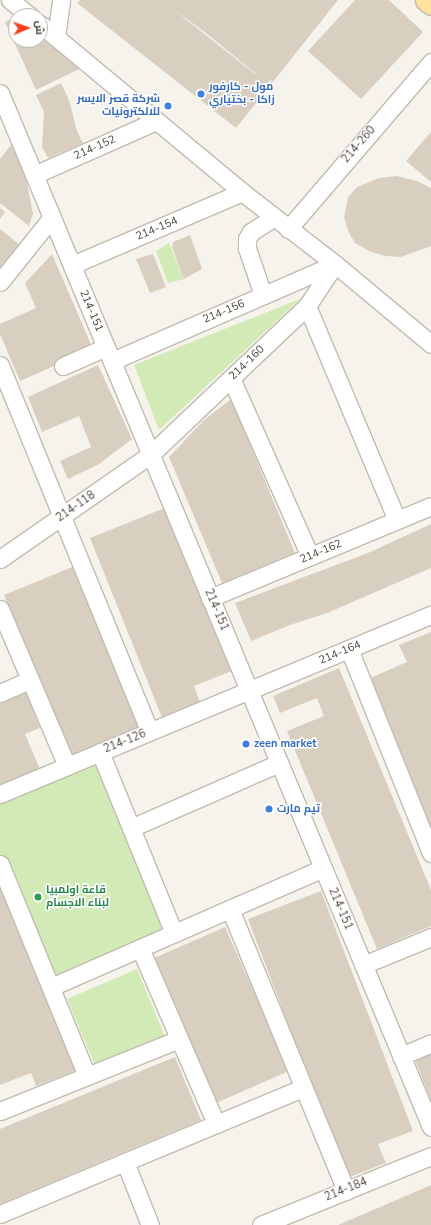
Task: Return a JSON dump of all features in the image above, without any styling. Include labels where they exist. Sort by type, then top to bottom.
[{"type":"main road","points":[[426,0],[431,4]]},
{"type":"street","points":[[10,0],[20,8]]},
{"type":"street","points":[[56,37],[61,0]]},
{"type":"street","points":[[48,30],[242,192],[335,264],[431,344]]},
{"type":"street","name":"214-260","points":[[288,229],[431,62]]},
{"type":"street","name":"214-151","points":[[0,93],[5,125],[34,175],[52,217],[431,1127]]},
{"type":"street","name":"214-152","points":[[34,175],[156,121]]},
{"type":"street","name":"214-154","points":[[72,266],[242,192]]},
{"type":"street","points":[[0,282],[52,217]]},
{"type":"street","points":[[263,295],[248,248],[247,239],[251,232],[274,218]]},
{"type":"street","name":"214-156","points":[[63,366],[109,354],[263,295],[335,264]]},
{"type":"street","name":"214-160","points":[[150,454],[307,306],[335,264]]},
{"type":"street","points":[[307,306],[397,520]]},
{"type":"street","points":[[0,365],[150,732]]},
{"type":"street","points":[[231,378],[310,556]]},
{"type":"street","name":"214-118","points":[[0,559],[150,454]]},
{"type":"street","name":"214-162","points":[[210,598],[431,506]]},
{"type":"street","points":[[0,609],[67,766]]},
{"type":"street","name":"214-164","points":[[249,690],[431,615]]},
{"type":"street","points":[[349,649],[431,853]]},
{"type":"street","points":[[0,693],[29,680]]},
{"type":"street","name":"214-126","points":[[0,794],[249,690]]},
{"type":"street","points":[[100,752],[174,933]]},
{"type":"street","points":[[131,828],[279,763]]},
{"type":"street","points":[[0,864],[87,1076]]},
{"type":"street","points":[[51,986],[323,868]]},
{"type":"street","points":[[230,909],[346,1191]]},
{"type":"street","points":[[363,965],[431,936]]},
{"type":"street","points":[[140,948],[216,1124]]},
{"type":"street","points":[[0,1111],[179,1039]]},
{"type":"street","points":[[401,1056],[431,1044]]},
{"type":"street","points":[[0,1214],[303,1088]]},
{"type":"street","name":"214-184","points":[[261,1225],[431,1156]]},
{"type":"street","points":[[125,1162],[150,1225]]},
{"type":"green space","points":[[169,243],[184,279],[168,283],[156,251]]},
{"type":"green space","points":[[300,299],[159,430],[134,365]]},
{"type":"green space","points":[[100,752],[174,933],[51,987],[0,868],[0,794]]},
{"type":"green space","points":[[137,969],[166,1039],[97,1070],[67,999]]},
{"type":"building","points":[[80,0],[338,0],[236,128],[77,3]],"holes":[[[173,9],[206,33],[256,74]]]},
{"type":"building","points":[[355,0],[389,0],[423,32],[361,99],[308,51]]},
{"type":"building","points":[[8,20],[8,29],[5,22]]},
{"type":"building","points":[[48,44],[79,69],[36,90],[17,48],[48,48]]},
{"type":"building","points":[[61,83],[69,100],[77,131],[83,143],[48,158],[42,147],[44,112],[36,95]]},
{"type":"building","points":[[431,132],[431,182],[406,161]]},
{"type":"building","points":[[11,145],[26,177],[33,214],[29,226],[0,203],[0,159]]},
{"type":"building","points":[[397,176],[417,181],[431,188],[431,246],[401,257],[386,256],[371,252],[355,243],[349,233],[344,217],[348,197],[357,187],[379,178]]},
{"type":"building","points":[[0,208],[5,212],[0,219]]},
{"type":"building","points":[[0,229],[20,245],[0,270]]},
{"type":"building","points":[[190,235],[202,269],[184,279],[172,247],[173,242]]},
{"type":"building","points":[[52,254],[93,349],[20,381],[0,334],[0,324],[36,308],[25,283]]},
{"type":"building","points":[[153,254],[166,287],[150,293],[136,259]]},
{"type":"building","points":[[98,365],[132,439],[99,464],[68,479],[60,461],[91,447],[79,416],[42,432],[28,397]]},
{"type":"building","points":[[231,399],[295,553],[222,583],[169,457],[203,421]]},
{"type":"building","points":[[167,507],[232,671],[194,686],[201,705],[163,720],[90,538]]},
{"type":"building","points":[[431,524],[431,568],[327,613],[290,625],[251,641],[235,603],[368,553]]},
{"type":"building","points":[[75,566],[140,730],[69,758],[4,595]]},
{"type":"building","points":[[431,632],[431,830],[368,679],[407,662],[399,645]]},
{"type":"building","points":[[339,668],[431,890],[431,926],[377,949],[287,731],[324,716],[317,698],[280,713],[273,696]]},
{"type":"building","points":[[25,691],[40,728],[25,734],[40,769],[0,785],[0,701]]},
{"type":"building","points":[[0,874],[77,1070],[36,1086],[31,1073],[0,1085]]},
{"type":"building","points":[[321,891],[413,1131],[378,1144],[386,1163],[347,1178],[248,919]]},
{"type":"building","points":[[225,927],[289,1071],[216,1103],[152,959]]},
{"type":"building","points":[[431,1053],[431,1100],[415,1060]]},
{"type":"building","points":[[175,1057],[201,1120],[0,1204],[0,1129]]},
{"type":"building","points":[[431,1185],[431,1225],[338,1225],[415,1192]]},
{"type":"place","name":"مول - كارفور زاكا - بختياري","points":[[201,94]]},
{"type":"place","name":"شركة قصر الايسر للالكترونيات","points":[[168,106]]},
{"type":"place","name":"zeen market","points":[[246,744]]},
{"type":"place","name":"تيم مارت","points":[[269,809]]},
{"type":"place","name":"قاعة اولمبيا لبناء الاجسام","points":[[38,897]]}]
